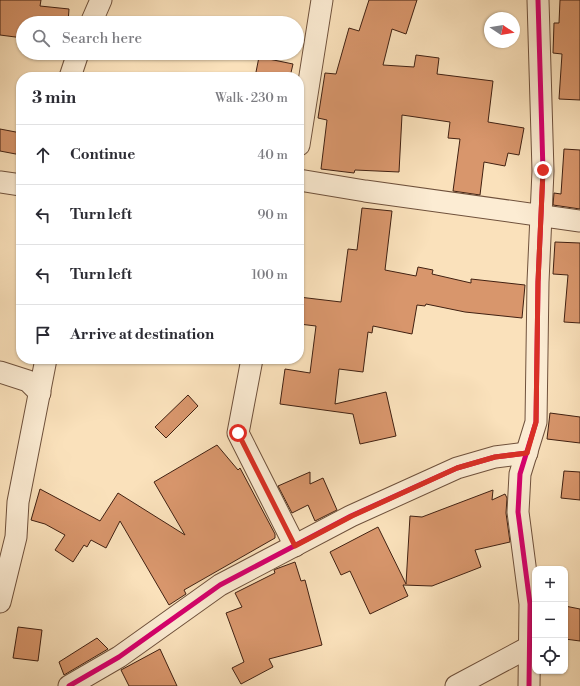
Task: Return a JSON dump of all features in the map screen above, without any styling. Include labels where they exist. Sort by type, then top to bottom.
[{"type":"street","points":[[94,16],[101,0]]},
{"type":"street","points":[[304,113],[322,0]]},
{"type":"street","points":[[530,686],[530,604],[518,512],[520,474],[536,422],[543,116],[538,0]]},
{"type":"street","points":[[72,72],[76,60]]},
{"type":"street","points":[[304,181],[541,216],[580,220]]},
{"type":"street","points":[[0,182],[16,184]]},
{"type":"street","points":[[0,602],[16,537],[18,502],[45,364]]},
{"type":"street","points":[[251,364],[238,433],[295,546]]},
{"type":"street","points":[[0,372],[28,381],[40,393]]},
{"type":"street","points":[[69,686],[119,656],[220,585],[352,516],[457,468],[495,457],[527,453]]},
{"type":"street","points":[[456,686],[531,646]]},
{"type":"building","points":[[0,0],[41,0],[40,6],[69,9],[68,16],[16,16],[16,37],[0,35]]},
{"type":"building","points":[[369,0],[417,0],[406,34],[392,29],[383,65],[414,67],[416,55],[439,58],[437,74],[493,81],[488,122],[524,128],[519,155],[508,153],[505,166],[484,162],[480,195],[453,191],[460,139],[448,138],[450,122],[402,115],[399,172],[355,170],[354,173],[321,169],[327,120],[318,118],[325,73],[336,74],[349,28],[359,31]]},
{"type":"building","points":[[560,0],[580,0],[580,100],[559,99],[562,54],[553,53],[554,23],[559,23]]},
{"type":"building","points":[[258,60],[274,60],[293,64],[291,72],[256,72]]},
{"type":"building","points":[[0,129],[16,132],[16,154],[0,151]]},
{"type":"building","points":[[564,149],[580,150],[580,209],[553,205],[554,193],[561,194]]},
{"type":"building","points":[[362,208],[392,211],[385,270],[416,276],[418,267],[433,270],[432,274],[471,283],[471,279],[525,285],[522,318],[465,312],[426,304],[425,306],[417,305],[412,334],[373,326],[372,333],[368,332],[363,372],[339,369],[335,404],[386,392],[396,436],[360,444],[353,414],[280,404],[285,369],[310,373],[316,326],[304,325],[304,298],[341,302],[348,249],[357,250]]},
{"type":"building","points":[[555,242],[580,243],[580,323],[564,322],[568,275],[553,274]]},
{"type":"building","points":[[188,395],[198,406],[166,438],[155,427]]},
{"type":"building","points":[[550,413],[580,417],[580,443],[547,439]]},
{"type":"building","points":[[217,445],[238,470],[240,468],[275,534],[275,538],[184,590],[186,594],[169,605],[120,521],[106,548],[91,540],[87,547],[84,545],[73,562],[55,550],[65,535],[45,524],[31,520],[40,489],[100,521],[118,493],[185,535],[154,482]]},
{"type":"building","points":[[564,471],[580,472],[580,500],[561,498]]},
{"type":"building","points":[[310,472],[310,484],[323,478],[337,510],[315,521],[308,505],[292,513],[278,486]]},
{"type":"building","points":[[493,490],[492,500],[505,494],[507,498],[506,513],[510,542],[475,550],[481,567],[432,586],[403,585],[408,596],[370,614],[350,571],[341,575],[330,552],[378,527],[406,584],[410,516],[422,517]]},
{"type":"building","points":[[295,562],[301,581],[305,580],[322,645],[269,659],[273,667],[241,684],[232,668],[244,662],[226,613],[242,607],[235,593],[275,573],[274,570]]},
{"type":"building","points":[[568,607],[580,609],[580,641],[568,639]]},
{"type":"building","points":[[18,627],[42,630],[38,661],[13,658]]},
{"type":"building","points":[[97,638],[108,649],[64,675],[59,662]]},
{"type":"building","points":[[160,649],[177,686],[129,686],[121,670]]},
{"type":"cycle path","points":[[529,686],[530,604],[518,512],[520,474],[536,422],[538,282],[543,171],[538,0]]},
{"type":"cycle path","points":[[69,686],[119,657],[220,585],[351,516],[457,468],[495,457],[527,453]]},
{"type":"route","points":[[238,433],[295,546],[352,516],[457,468],[495,457],[527,453],[536,422],[538,282],[543,170]]}]
